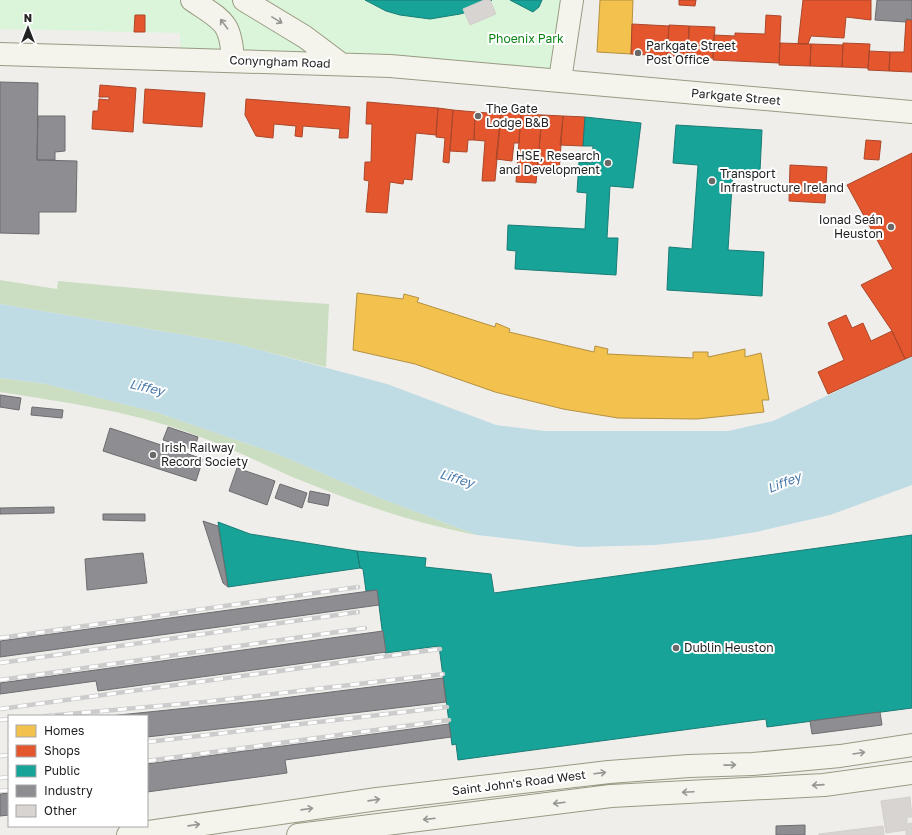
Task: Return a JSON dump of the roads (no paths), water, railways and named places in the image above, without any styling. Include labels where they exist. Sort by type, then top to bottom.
[{"type":"main road","points":[[192,0],[222,20],[230,33],[233,61]]},
{"type":"main road","points":[[244,0],[305,37],[341,64]]},
{"type":"main road","points":[[560,80],[572,0]]},
{"type":"main road","name":"Conyngham Road","points":[[0,54],[390,66],[560,80]]},
{"type":"main road","name":"Parkgate Street","points":[[560,80],[912,112]]},
{"type":"main road","name":"Saint John's Road West","points":[[128,835],[335,805],[609,772],[689,766],[753,764],[840,756],[912,745]]},
{"type":"main road","name":"Saint John's Road West","points":[[298,835],[338,832],[611,796],[824,785],[912,773]]},
{"type":"main road","points":[[335,805],[338,832]]},
{"type":"water","name":"Liffey","points":[[0,304],[233,343],[387,384],[496,425],[544,431],[728,431],[773,421],[912,356],[912,485],[830,515],[756,532],[713,539],[655,545],[580,547],[477,535],[377,497],[280,455],[158,413],[46,384],[0,378]]},
{"type":"railway","points":[[0,638],[358,587]]},
{"type":"railway","points":[[0,663],[358,612]]},
{"type":"railway","points":[[0,680],[365,628]]},
{"type":"railway","points":[[0,709],[440,649]]},
{"type":"railway","points":[[57,715],[204,702],[443,674]]},
{"type":"railway","points":[[148,742],[447,707]]},
{"type":"railway","points":[[0,720],[8,719]]},
{"type":"railway","points":[[148,761],[449,720]]},
{"type":"railway","points":[[0,756],[8,755]]},
{"type":"railway","points":[[0,778],[8,777]]},
{"type":"railway","points":[[0,791],[8,790]]},
{"type":"place","name":"Parkgate Street Post Office","points":[[638,53]]},
{"type":"place","name":"The Gate Lodge B&B","points":[[478,116]]},
{"type":"place","name":"HSE, Research and Development","points":[[608,163]]},
{"type":"place","name":"Transport Infrastructure Ireland","points":[[712,181]]},
{"type":"place","name":"Ionad Seán Heuston","points":[[891,227]]},
{"type":"place","name":"Irish Railway Record Society","points":[[153,455]]},
{"type":"place","name":"Dublin Heuston","points":[[676,648]]},
{"type":"park label","name":"Phoenix Park","points":[[526,39]]}]
